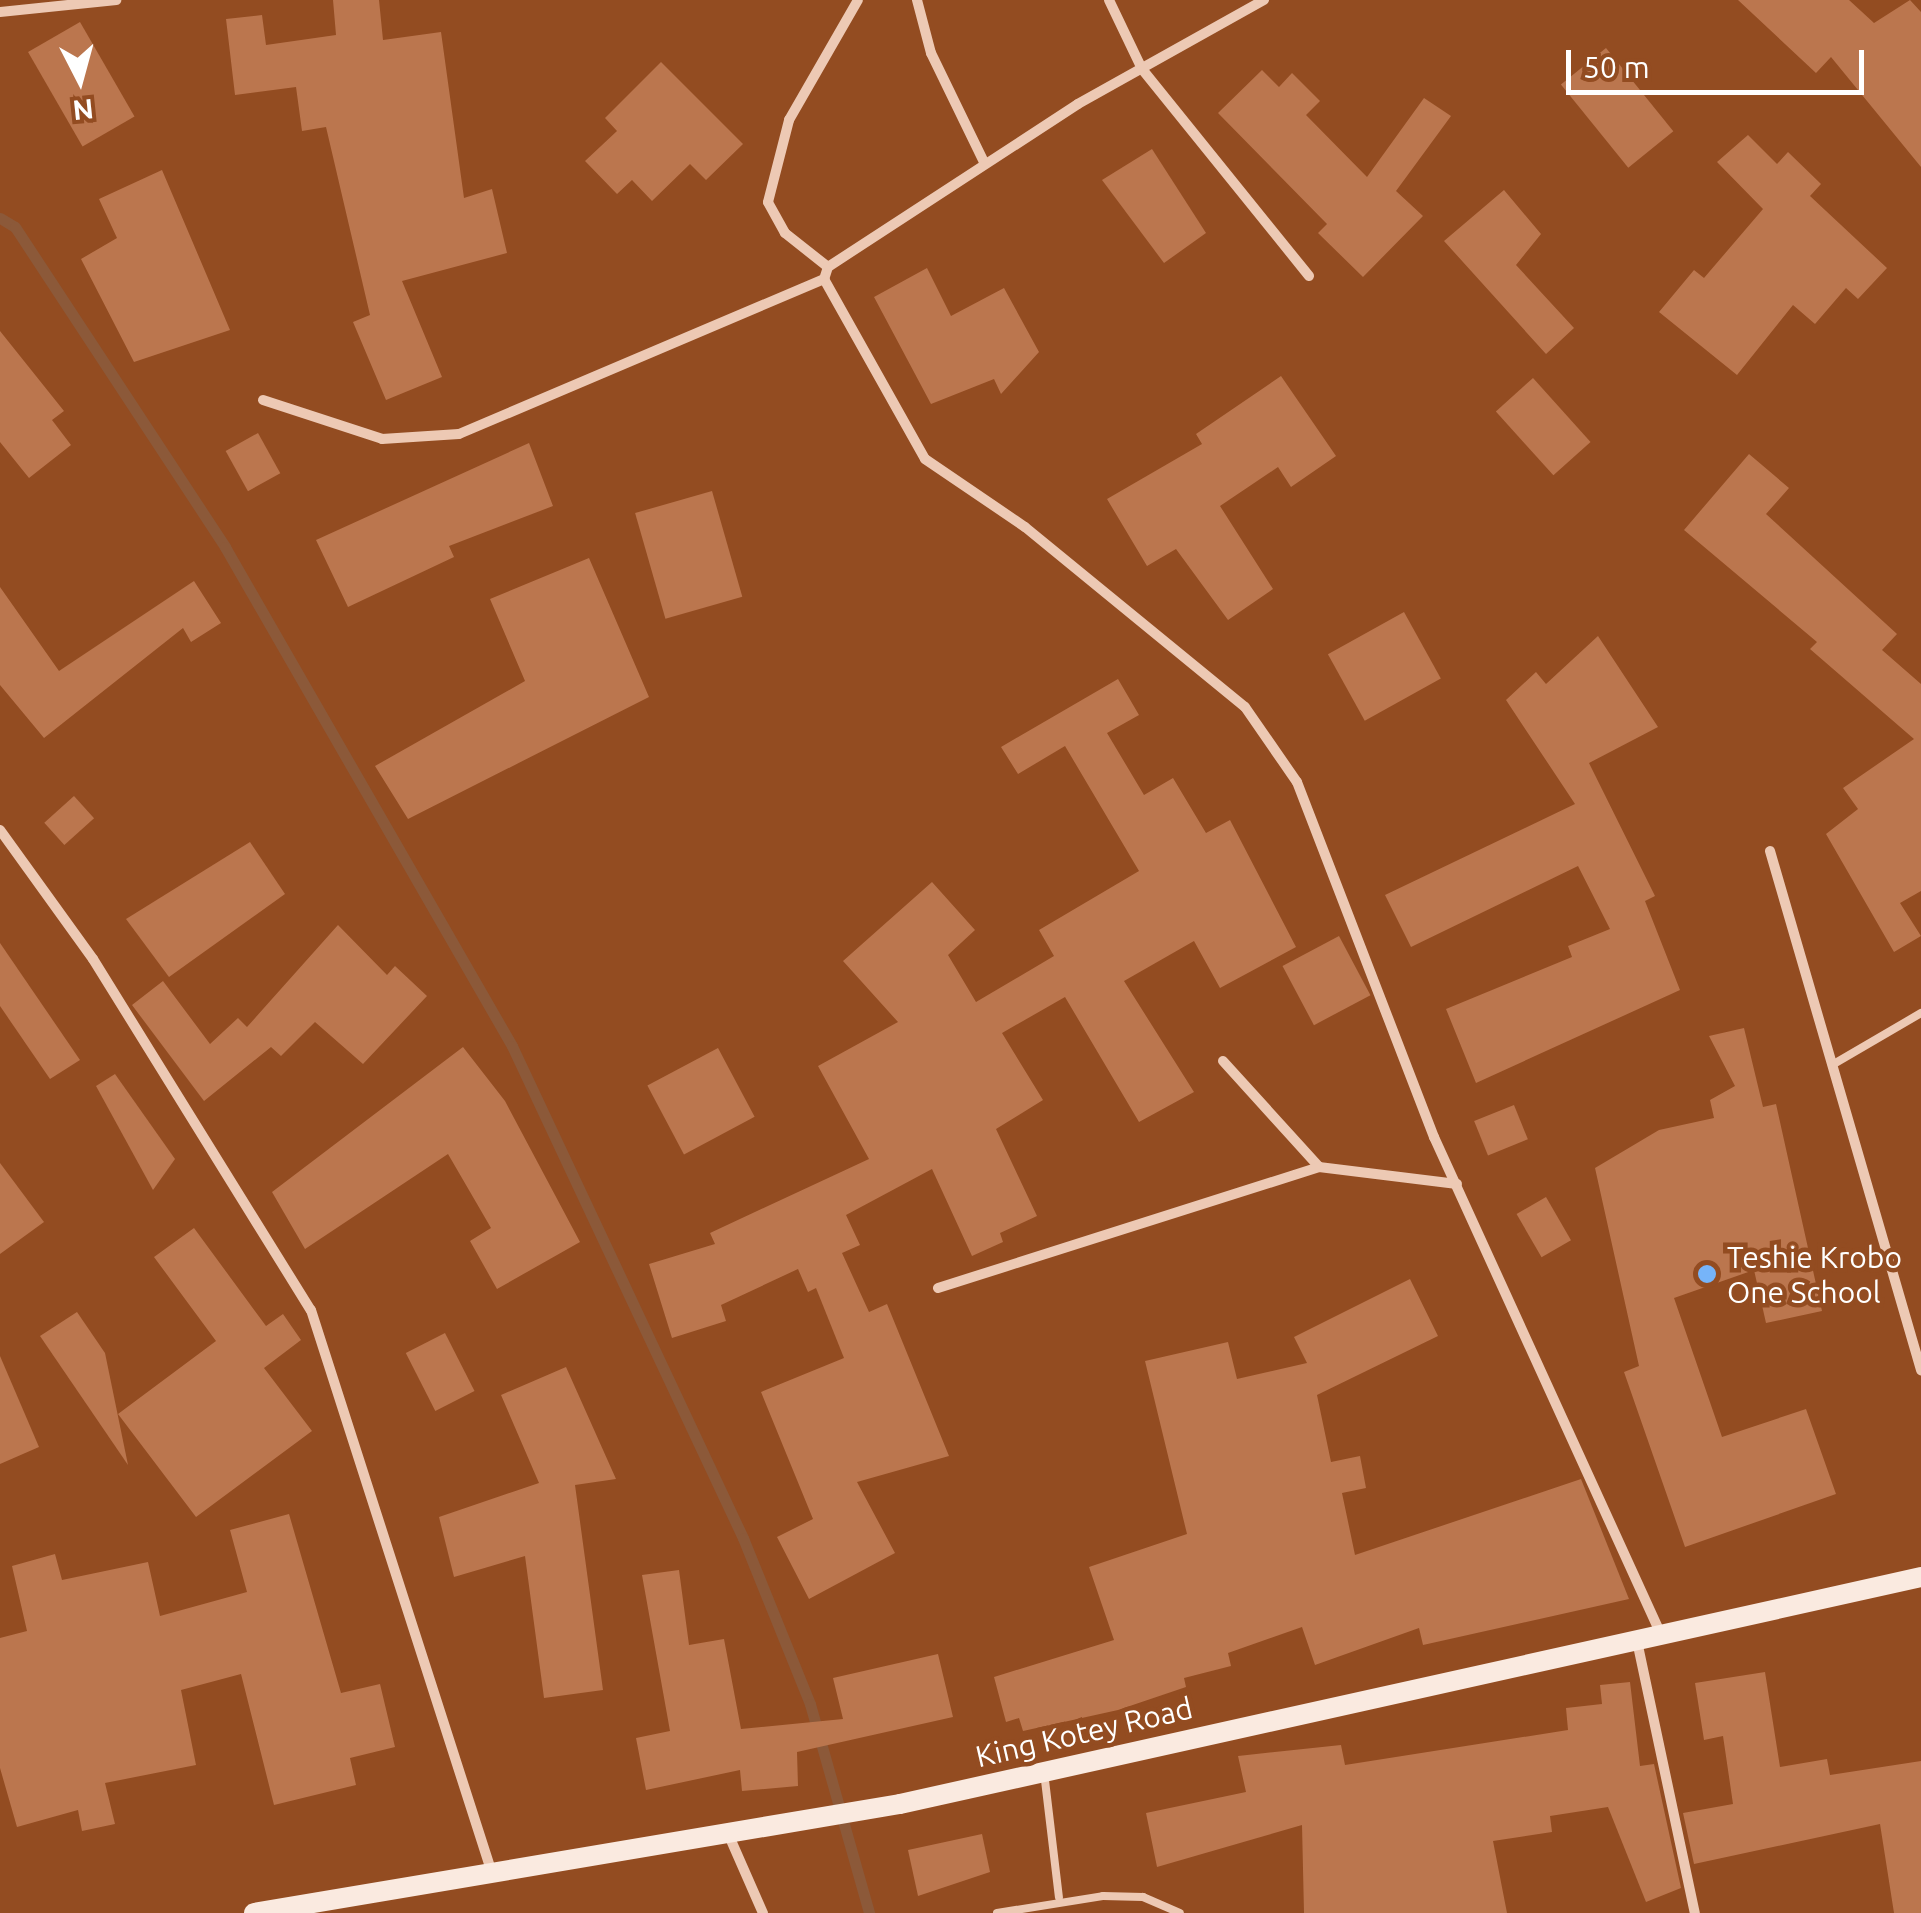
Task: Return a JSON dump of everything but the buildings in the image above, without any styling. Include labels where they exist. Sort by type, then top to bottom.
[{"type":"street","points":[[0,12],[116,0]]},
{"type":"street","points":[[858,0],[789,120],[768,202],[785,233],[826,273],[925,459],[1024,527],[1246,707],[1298,782],[1456,1184],[1659,1630]]},
{"type":"street","points":[[917,0],[931,53],[985,164]]},
{"type":"street","points":[[1110,0],[1142,69],[1309,276]]},
{"type":"street","points":[[263,400],[382,438],[459,434],[826,273],[985,164],[1264,0]]},
{"type":"street","points":[[0,830],[93,959],[311,1310],[492,1874]]},
{"type":"street","points":[[1770,851],[1921,1370]]},
{"type":"street","points":[[1222,1061],[1319,1167]]},
{"type":"street","points":[[938,1288],[1319,1167],[1456,1184]]},
{"type":"street","name":"King Kotey Road","points":[[254,1913],[774,1830],[1044,1772],[1636,1635],[1921,1577]]},
{"type":"street","points":[[1636,1635],[1695,1913]]},
{"type":"street","points":[[730,1838],[763,1913]]},
{"type":"lane","points":[[1832,1066],[1921,1013]]},
{"type":"lane","points":[[1044,1772],[1059,1897]]},
{"type":"lane","points":[[997,1913],[1059,1897],[1144,1898],[1180,1913]]},
{"type":"waterway","points":[[0,218],[15,227],[225,547],[512,1046],[743,1538],[810,1704],[869,1913]]},
{"type":"place","name":"Teshie Krobo One School","points":[[1707,1274]]}]
